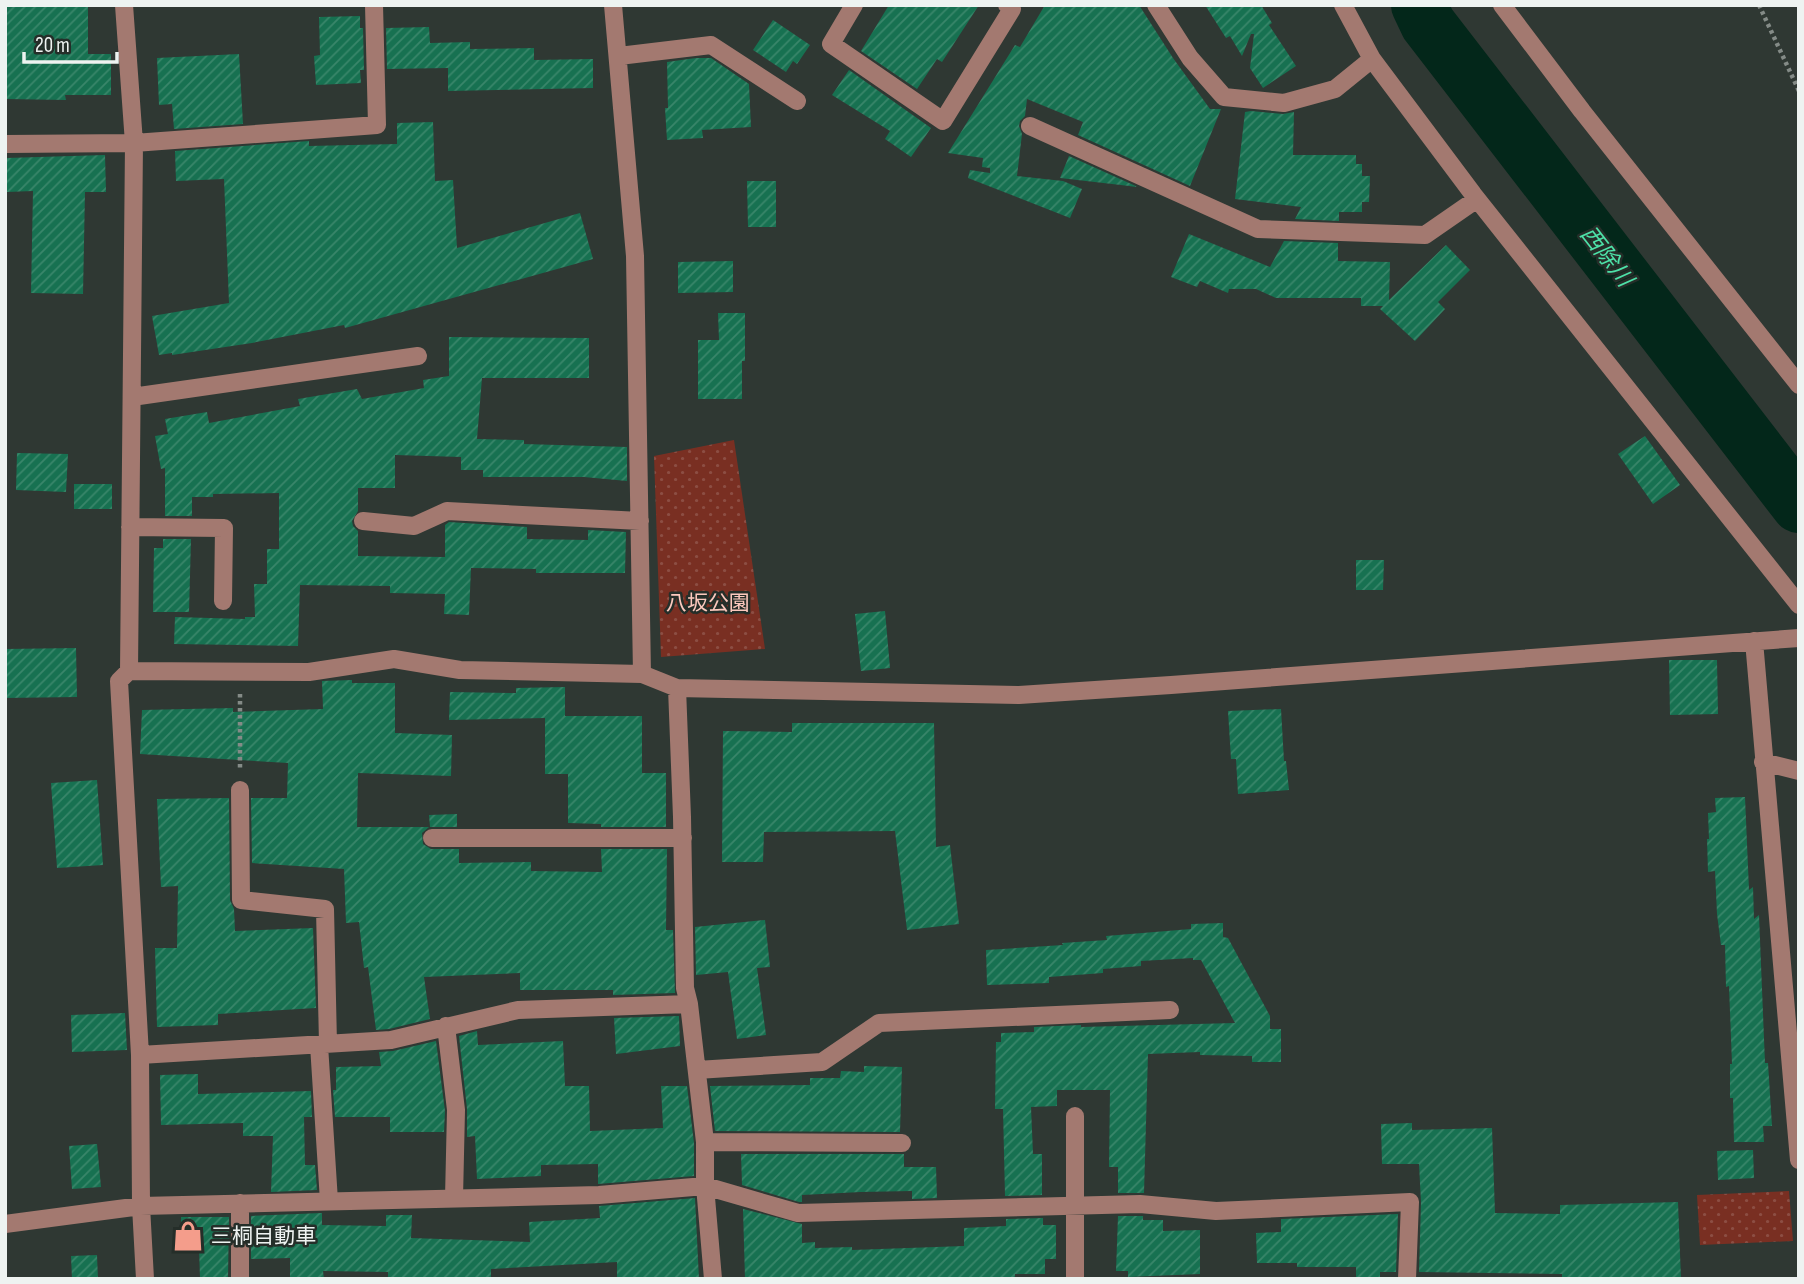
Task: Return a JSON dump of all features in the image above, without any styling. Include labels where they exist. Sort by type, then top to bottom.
[{"type":"street","points":[[124,5],[134,143],[129,671],[119,681],[140,1055],[141,1206],[145,1279]]},
{"type":"street","points":[[5,144],[134,143],[377,125],[374,5]]},
{"type":"street","points":[[613,5],[635,257],[642,674]]},
{"type":"street","points":[[854,5],[831,44],[943,121],[1012,9],[1006,5]]},
{"type":"street","points":[[1156,5],[1190,58],[1224,97],[1284,103],[1335,89],[1372,59]]},
{"type":"street","points":[[1343,5],[1372,59],[1477,199],[1799,605]]},
{"type":"street","points":[[1502,5],[1590,122],[1799,385]]},
{"type":"street","points":[[618,56],[711,45],[797,102]]},
{"type":"street","points":[[1030,126],[1258,229],[1425,235],[1477,199]]},
{"type":"street","points":[[132,397],[418,356]]},
{"type":"street","points":[[363,521],[414,526],[447,511],[640,521]]},
{"type":"street","points":[[130,527],[224,528],[223,601]]},
{"type":"street","points":[[129,671],[309,673],[394,659],[460,670],[642,674],[677,688],[1018,695],[1799,638]]},
{"type":"street","points":[[1754,640],[1763,762],[1792,1016],[1799,1160]]},
{"type":"street","points":[[677,688],[685,988],[705,1142],[705,1186],[713,1279]]},
{"type":"street","points":[[1763,762],[1799,771]]},
{"type":"street","points":[[240,790],[241,900],[326,909],[324,1044],[329,1201]]},
{"type":"street","points":[[432,838],[683,838]]},
{"type":"street","points":[[140,1055],[391,1040],[518,1010],[689,1004]]},
{"type":"street","points":[[697,1070],[822,1062],[879,1023],[1170,1010]]},
{"type":"street","points":[[446,1026],[456,1110],[454,1198]]},
{"type":"street","points":[[1075,1116],[1075,1279]]},
{"type":"street","points":[[705,1142],[902,1143]]},
{"type":"street","points":[[5,1224],[141,1206],[599,1195],[705,1186],[798,1213],[1140,1204],[1216,1210],[1410,1202],[1407,1279]]},
{"type":"street","points":[[240,1203],[240,1279]]},
{"type":"path","points":[[1759,5],[1799,91]]},
{"type":"path","points":[[239,672],[240,790]]},
{"type":"green space","name":"八坂公園","points":[[734,440],[765,649],[661,657],[654,456]]},
{"type":"green space","points":[[1789,1191],[1793,1241],[1700,1245],[1697,1195]]},
{"type":"building","points":[[5,5],[88,5],[88,54],[111,54],[111,95],[65,95],[66,100],[5,99]]},
{"type":"building","points":[[889,5],[979,5],[942,62],[937,59],[917,89],[861,51]]},
{"type":"building","points":[[1045,5],[1139,5],[1210,109],[1221,109],[1190,186],[1078,135],[1083,122],[1027,99],[1025,116],[1019,126],[1022,134],[1017,176],[1063,181],[1082,189],[1070,218],[968,178],[970,170],[990,173],[990,168],[982,167],[983,158],[948,153],[1015,45],[1020,47]]},
{"type":"building","points":[[1205,5],[1261,5],[1272,23],[1269,25],[1296,66],[1263,88],[1250,68],[1254,34],[1251,34],[1242,56],[1230,36],[1226,38]]},
{"type":"building","points":[[360,16],[360,28],[363,28],[364,70],[360,70],[361,83],[316,85],[314,56],[320,55],[319,17]]},
{"type":"building","points":[[773,20],[810,45],[797,64],[793,61],[786,72],[753,50]]},
{"type":"building","points":[[429,27],[430,43],[470,42],[470,49],[534,48],[534,60],[593,59],[593,88],[448,91],[448,68],[387,69],[386,28]]},
{"type":"building","points":[[239,54],[243,124],[174,129],[172,104],[159,105],[157,58]]},
{"type":"building","points":[[711,58],[749,84],[751,127],[702,130],[703,138],[667,140],[667,62]]},
{"type":"building","points":[[849,70],[931,128],[911,157],[885,139],[890,131],[832,95]]},
{"type":"building","points":[[1245,112],[1283,114],[1294,112],[1293,155],[1356,155],[1356,164],[1362,164],[1362,176],[1370,176],[1369,202],[1362,202],[1362,212],[1339,212],[1339,221],[1295,219],[1301,207],[1235,199]]},
{"type":"building","points":[[433,122],[435,181],[453,180],[457,248],[580,213],[593,259],[345,328],[344,325],[252,343],[159,355],[152,316],[229,303],[224,179],[176,181],[175,151],[309,141],[309,146],[397,144],[397,123]]},
{"type":"building","points":[[105,155],[106,192],[85,192],[83,294],[31,293],[33,191],[7,192],[6,158]]},
{"type":"building","points":[[1069,156],[1138,187],[1060,178]]},
{"type":"building","points":[[747,181],[776,181],[776,227],[748,227]]},
{"type":"building","points":[[1189,234],[1270,267],[1284,241],[1338,243],[1338,261],[1390,262],[1389,300],[1446,245],[1470,270],[1438,302],[1445,309],[1415,341],[1380,309],[1383,306],[1361,306],[1361,298],[1276,298],[1256,289],[1229,289],[1228,293],[1200,281],[1197,287],[1171,277]]},
{"type":"building","points":[[733,261],[733,292],[678,293],[678,262]]},
{"type":"building","points":[[718,313],[745,313],[742,399],[698,399],[698,340],[719,340]]},
{"type":"building","points":[[449,337],[589,338],[589,378],[482,378],[477,439],[524,440],[524,444],[627,447],[627,481],[584,477],[483,477],[483,470],[461,470],[461,457],[395,455],[395,488],[358,488],[358,511],[352,521],[358,531],[358,556],[445,557],[445,525],[449,522],[527,527],[527,539],[588,540],[588,530],[626,532],[625,573],[536,573],[536,569],[471,568],[469,615],[444,614],[445,594],[390,593],[390,586],[300,585],[298,646],[174,644],[175,617],[255,617],[254,584],[267,584],[267,549],[279,549],[279,493],[192,497],[192,516],[165,516],[165,468],[161,469],[155,436],[168,434],[165,419],[207,412],[209,423],[300,406],[298,399],[357,389],[362,399],[424,388],[423,380],[449,376]]},
{"type":"building","points":[[1645,436],[1680,485],[1653,504],[1618,454]]},
{"type":"building","points":[[17,453],[68,454],[66,492],[16,490]]},
{"type":"building","points":[[74,484],[112,484],[112,509],[74,509]]},
{"type":"building","points":[[163,539],[191,539],[189,612],[153,612],[154,548],[163,548]]},
{"type":"building","points":[[1356,560],[1384,560],[1383,590],[1356,590]]},
{"type":"building","points":[[885,611],[890,668],[861,671],[855,614]]},
{"type":"building","points":[[76,648],[77,697],[5,698],[5,649]]},
{"type":"building","points":[[1669,660],[1717,660],[1718,714],[1670,715]]},
{"type":"building","points":[[352,680],[352,683],[395,683],[395,733],[452,735],[451,776],[358,773],[357,827],[429,827],[422,833],[423,844],[431,849],[459,849],[459,863],[531,862],[531,871],[602,872],[601,849],[667,849],[666,930],[673,930],[675,993],[613,995],[613,990],[520,990],[520,973],[424,977],[430,1019],[376,1030],[368,967],[364,968],[359,922],[346,923],[344,869],[252,863],[251,798],[287,798],[288,763],[140,754],[142,710],[233,708],[233,712],[323,709],[322,681]]},
{"type":"building","points":[[565,687],[565,716],[642,716],[642,773],[666,773],[666,827],[601,827],[601,824],[568,823],[568,774],[545,774],[545,718],[449,720],[450,692],[516,693],[516,688]]},
{"type":"building","points":[[1281,709],[1284,761],[1289,790],[1238,794],[1236,759],[1231,759],[1228,711]]},
{"type":"building","points":[[792,723],[934,723],[936,847],[950,845],[959,924],[907,930],[895,831],[764,832],[763,862],[722,862],[723,731],[792,732]]},
{"type":"building","points":[[97,780],[103,865],[57,868],[51,783]]},
{"type":"building","points":[[1745,797],[1749,890],[1753,887],[1754,919],[1759,915],[1765,1063],[1768,1063],[1772,1126],[1763,1126],[1764,1142],[1734,1142],[1733,1098],[1730,1098],[1732,1064],[1729,986],[1726,987],[1725,945],[1721,945],[1717,914],[1715,871],[1708,872],[1708,813],[1716,812],[1715,798]]},
{"type":"building","points":[[229,798],[230,900],[234,909],[235,931],[313,928],[316,1008],[218,1014],[218,1025],[157,1027],[155,948],[177,948],[178,886],[161,887],[157,799]]},
{"type":"building","points":[[457,814],[457,827],[430,827],[429,815]]},
{"type":"building","points":[[765,920],[770,967],[757,968],[766,1035],[737,1039],[728,972],[696,975],[695,927]]},
{"type":"building","points":[[1223,923],[1223,937],[1228,938],[1270,1016],[1270,1029],[1281,1029],[1281,1062],[1252,1062],[1252,1056],[1200,1055],[1200,1052],[1148,1054],[1144,1193],[1118,1193],[1118,1167],[1109,1167],[1110,1090],[1057,1090],[1057,1106],[1031,1107],[1033,1154],[1042,1154],[1042,1195],[1005,1196],[1003,1109],[995,1109],[996,1042],[1001,1042],[1001,1033],[1034,1032],[1034,1027],[1235,1023],[1201,960],[1193,958],[1141,961],[1141,966],[1103,969],[1103,973],[1049,977],[1049,983],[987,985],[986,950],[1107,940],[1106,936],[1191,929],[1191,924]]},
{"type":"building","points":[[125,1013],[127,1050],[72,1052],[71,1015]]},
{"type":"building","points":[[679,1016],[680,1046],[616,1054],[614,1018]]},
{"type":"building","points":[[477,1031],[478,1045],[563,1041],[565,1086],[589,1086],[590,1131],[663,1128],[661,1086],[687,1086],[694,1143],[694,1176],[598,1184],[598,1164],[541,1165],[541,1176],[477,1179],[475,1136],[467,1137],[467,1109],[459,1036]]},
{"type":"building","points":[[436,1041],[445,1111],[444,1132],[390,1132],[390,1117],[335,1117],[333,1090],[336,1090],[336,1067],[381,1066],[379,1052]]},
{"type":"building","points":[[864,1066],[902,1067],[900,1132],[715,1131],[710,1086],[810,1085],[810,1078],[840,1078],[841,1071],[864,1072]]},
{"type":"building","points":[[198,1074],[198,1094],[311,1091],[312,1117],[304,1117],[305,1165],[315,1165],[317,1190],[271,1192],[273,1136],[243,1136],[243,1123],[161,1125],[160,1075]]},
{"type":"building","points":[[1412,1123],[1412,1130],[1492,1128],[1495,1213],[1560,1214],[1560,1205],[1678,1202],[1681,1279],[1562,1279],[1562,1274],[1419,1272],[1419,1164],[1382,1164],[1381,1124]]},
{"type":"building","points":[[97,1144],[101,1187],[72,1189],[69,1146]]},
{"type":"building","points":[[1753,1150],[1754,1178],[1718,1180],[1717,1151]]},
{"type":"building","points":[[741,1154],[904,1154],[904,1167],[936,1167],[937,1198],[912,1199],[912,1191],[861,1192],[802,1195],[802,1202],[799,1202],[742,1185]]},
{"type":"building","points":[[695,1198],[699,1279],[617,1279],[617,1262],[491,1269],[491,1279],[388,1279],[388,1272],[323,1271],[324,1279],[290,1279],[290,1258],[251,1259],[251,1216],[322,1213],[322,1225],[386,1226],[386,1215],[412,1215],[411,1238],[530,1242],[529,1222],[600,1218],[599,1206]]},
{"type":"building","points":[[743,1209],[802,1224],[802,1243],[815,1242],[815,1248],[852,1247],[852,1250],[964,1246],[964,1228],[1006,1226],[1006,1219],[1043,1218],[1043,1225],[1056,1225],[1056,1259],[1045,1259],[1045,1274],[1015,1274],[1015,1279],[745,1279]]},
{"type":"building","points":[[1398,1214],[1396,1272],[1380,1272],[1380,1279],[1356,1279],[1356,1267],[1297,1267],[1297,1263],[1257,1263],[1256,1233],[1281,1232],[1281,1219]]},
{"type":"building","points":[[1118,1216],[1143,1216],[1143,1220],[1163,1220],[1163,1231],[1200,1230],[1200,1274],[1128,1277],[1128,1271],[1116,1271]]},
{"type":"building","points":[[181,1217],[229,1217],[228,1279],[200,1279],[199,1247],[182,1247]]},
{"type":"building","points":[[97,1255],[98,1279],[72,1279],[71,1256]]},
{"type":"waterway","name":"西除川","points":[[1419,5],[1428,24],[1799,505]]},
{"type":"place","name":"三桐自動車","points":[[188,1236]]}]
